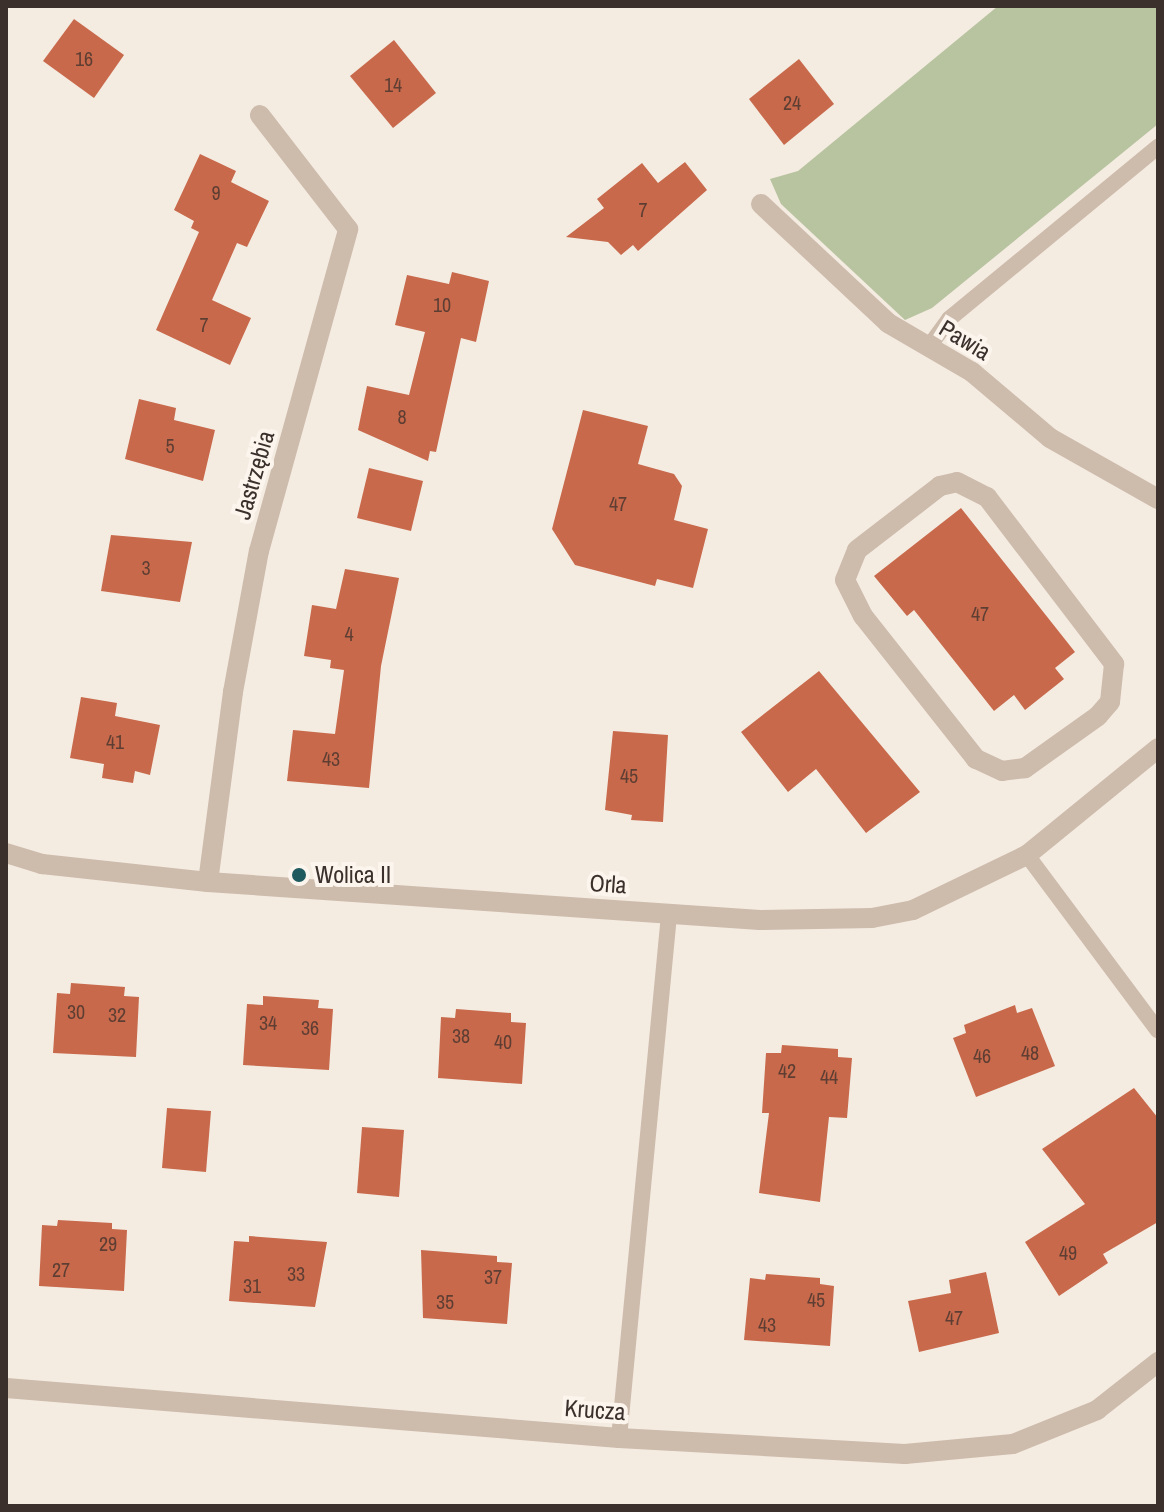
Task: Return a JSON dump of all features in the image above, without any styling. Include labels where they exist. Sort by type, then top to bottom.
[{"type":"street","name":"Jastrzębia","points":[[208,882],[233,692],[259,551],[348,229],[260,115]]},
{"type":"street","name":"Pawia","points":[[761,204],[888,323],[972,372],[1050,438],[1158,499]]},
{"type":"street","points":[[957,482],[971,487],[987,497],[1114,664],[1115,681],[1110,702],[1098,716],[1025,768],[1002,771],[986,766],[948,727],[850,598],[845,580],[849,565],[857,550],[940,486],[957,482]]},
{"type":"street","name":"Orla","points":[[6,853],[42,864],[208,882],[669,915],[830,921],[872,918],[913,910],[1027,855],[1158,748]]},
{"type":"street","name":"Krucza","points":[[6,1388],[619,1438],[905,1454],[1013,1444],[1097,1410],[1158,1362]]},
{"type":"lane","points":[[928,348],[949,319],[1158,147]]},
{"type":"lane","points":[[1027,855],[1158,1031]]},
{"type":"lane","points":[[619,1438],[669,915]]},
{"type":"green space","points":[[998,6],[1158,6],[1158,124],[932,308],[905,320],[781,204],[770,179],[798,171]]},
{"type":"building","points":[[74,19],[124,55],[94,98],[43,61]]},
{"type":"building","points":[[394,40],[436,93],[393,128],[350,76]]},
{"type":"building","points":[[799,59],[834,104],[784,145],[749,99]]},
{"type":"building","points":[[200,154],[236,171],[231,182],[269,201],[247,247],[237,243],[212,300],[251,318],[230,365],[156,330],[199,232],[191,228],[194,221],[174,210]]},
{"type":"building","points":[[685,162],[707,190],[638,251],[633,245],[621,255],[608,242],[566,237],[604,208],[597,199],[642,163],[658,183]]},
{"type":"building","points":[[452,272],[489,281],[476,342],[461,338],[436,452],[430,451],[428,461],[358,430],[367,386],[409,395],[425,332],[395,325],[407,275],[449,284]]},
{"type":"building","points":[[139,399],[176,408],[174,420],[215,430],[203,481],[125,459]]},
{"type":"building","points":[[583,410],[648,426],[638,464],[674,474],[682,486],[674,520],[708,529],[693,588],[657,579],[655,586],[575,565],[552,529]]},
{"type":"building","points":[[369,468],[423,481],[411,531],[357,518]]},
{"type":"building","points":[[961,508],[1075,652],[1055,668],[1064,679],[1025,710],[1014,695],[994,711],[914,610],[907,616],[874,576]]},
{"type":"building","points":[[111,535],[192,542],[180,602],[101,591]]},
{"type":"building","points":[[345,569],[399,578],[381,666],[369,788],[287,781],[293,730],[335,734],[344,670],[330,668],[331,660],[304,656],[312,605],[336,609]]},
{"type":"building","points":[[819,671],[920,792],[866,833],[816,769],[788,792],[741,732]]},
{"type":"building","points":[[81,697],[117,703],[115,716],[160,725],[150,775],[135,771],[133,783],[102,778],[104,764],[70,758]]},
{"type":"building","points":[[613,731],[668,735],[663,822],[631,820],[632,815],[605,810]]},
{"type":"building","points":[[71,983],[125,987],[124,996],[139,997],[136,1057],[53,1053],[57,993],[70,994]]},
{"type":"building","points":[[263,996],[319,1000],[318,1008],[333,1009],[329,1070],[243,1065],[247,1004],[263,1005]]},
{"type":"building","points":[[1015,1005],[1017,1013],[1032,1008],[1055,1066],[976,1097],[953,1038],[966,1033],[964,1025]]},
{"type":"building","points":[[456,1009],[511,1013],[511,1022],[526,1023],[522,1084],[438,1078],[441,1017],[455,1018]]},
{"type":"building","points":[[782,1045],[838,1049],[838,1057],[852,1058],[847,1118],[829,1117],[820,1202],[759,1193],[769,1113],[762,1113],[766,1053],[781,1053]]},
{"type":"building","points":[[1134,1088],[1158,1118],[1158,1222],[1103,1254],[1108,1263],[1059,1296],[1025,1242],[1085,1204],[1042,1149]]},
{"type":"building","points":[[167,1108],[211,1111],[206,1172],[162,1168]]},
{"type":"building","points":[[362,1127],[404,1130],[399,1197],[357,1193]]},
{"type":"building","points":[[58,1220],[112,1223],[112,1229],[127,1230],[124,1291],[39,1286],[42,1225],[57,1226]]},
{"type":"building","points":[[249,1236],[327,1242],[315,1307],[229,1301],[234,1241],[249,1242]]},
{"type":"building","points":[[421,1250],[497,1256],[497,1262],[512,1263],[507,1324],[423,1318]]},
{"type":"building","points":[[986,1272],[999,1333],[919,1352],[908,1301],[951,1293],[949,1280]]},
{"type":"building","points":[[766,1274],[820,1278],[820,1284],[834,1286],[830,1346],[744,1340],[750,1278],[765,1280]]},
{"type":"place","name":"Wolica II","points":[[299,875]]}]
